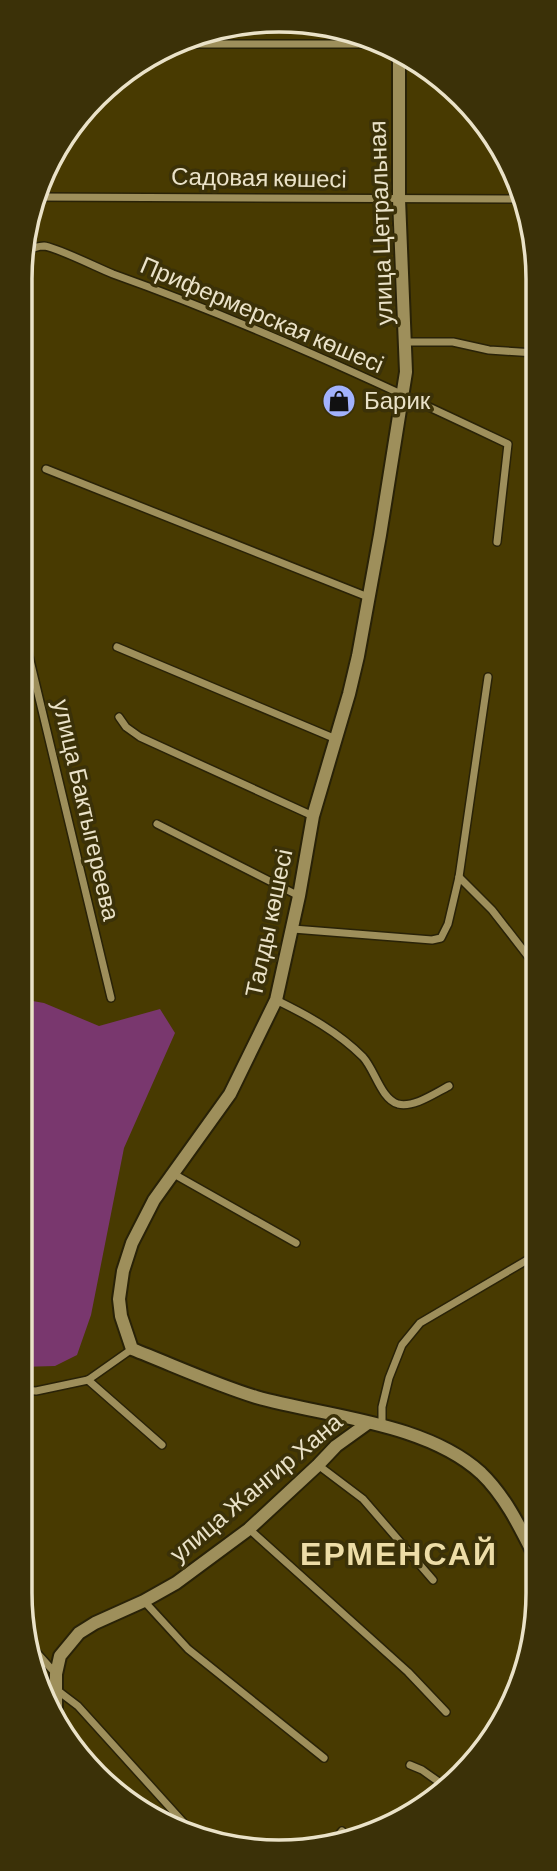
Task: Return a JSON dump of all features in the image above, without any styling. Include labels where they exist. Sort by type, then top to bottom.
[{"type":"street","points":[[202,44],[355,44]]},
{"type":"street","name":"улица Цетральная","points":[[399,63],[399,199],[406,342],[406,372],[401,393]]},
{"type":"street","name":"Садовая көшесі","points":[[46,197],[512,199]]},
{"type":"street","name":"Прифермерская көшесі","points":[[34,248],[45,246],[161,291],[401,393],[508,444],[497,542]]},
{"type":"street","points":[[406,342],[453,342],[489,350],[526,352]]},
{"type":"street","name":"Талды көшесі","points":[[132,1349],[121,1316],[119,1299],[122,1271],[132,1243],[172,1172],[230,1094],[276,1000],[293,929],[313,816],[358,656],[397,434],[401,393]]},
{"type":"street","points":[[46,469],[368,597]]},
{"type":"street","points":[[117,648],[336,738]]},
{"type":"street","name":"улица Бактыгереева","points":[[32,669],[111,998]]},
{"type":"street","points":[[293,929],[432,940],[441,937],[448,924],[459,877],[488,677]]},
{"type":"street","points":[[119,717],[139,737],[313,816]]},
{"type":"street","points":[[156,824],[299,896]]},
{"type":"street","points":[[459,877],[492,910],[526,954]]},
{"type":"street","points":[[276,1000],[315,1019],[364,1058],[390,1101],[402,1105],[413,1103],[449,1086]]},
{"type":"street","points":[[172,1172],[296,1243]]},
{"type":"street","points":[[382,1426],[382,1407],[389,1378],[402,1345],[420,1323],[526,1261]]},
{"type":"street","points":[[32,1391],[88,1380],[132,1349]]},
{"type":"street","name":"улица Жангир Хана","points":[[132,1349],[255,1396],[382,1426],[453,1453],[481,1474],[506,1504],[526,1540]]},
{"type":"street","points":[[88,1380],[162,1446]]},
{"type":"street","name":"улица Жангир Хана","points":[[57,1702],[56,1674],[60,1656],[79,1633],[176,1583],[249,1529],[335,1446],[368,1423]]},
{"type":"street","points":[[318,1465],[363,1499],[433,1580]]},
{"type":"street","points":[[249,1529],[408,1672],[446,1712]]},
{"type":"street","points":[[144,1601],[188,1649],[324,1758]]},
{"type":"street","points":[[40,1655],[56,1674]]},
{"type":"street","points":[[57,1690],[78,1706],[182,1820]]},
{"type":"street","points":[[410,1765],[437,1781]]},
{"type":"shaded area","points":[[32,1001],[44,1003],[99,1026],[160,1009],[175,1033],[124,1148],[91,1315],[77,1355],[55,1366],[32,1367]]},
{"type":"place","name":"Барик","points":[[339,401]]},
{"type":"district","name":"ЕРМЕНСАЙ","points":[[399,1554]]}]
